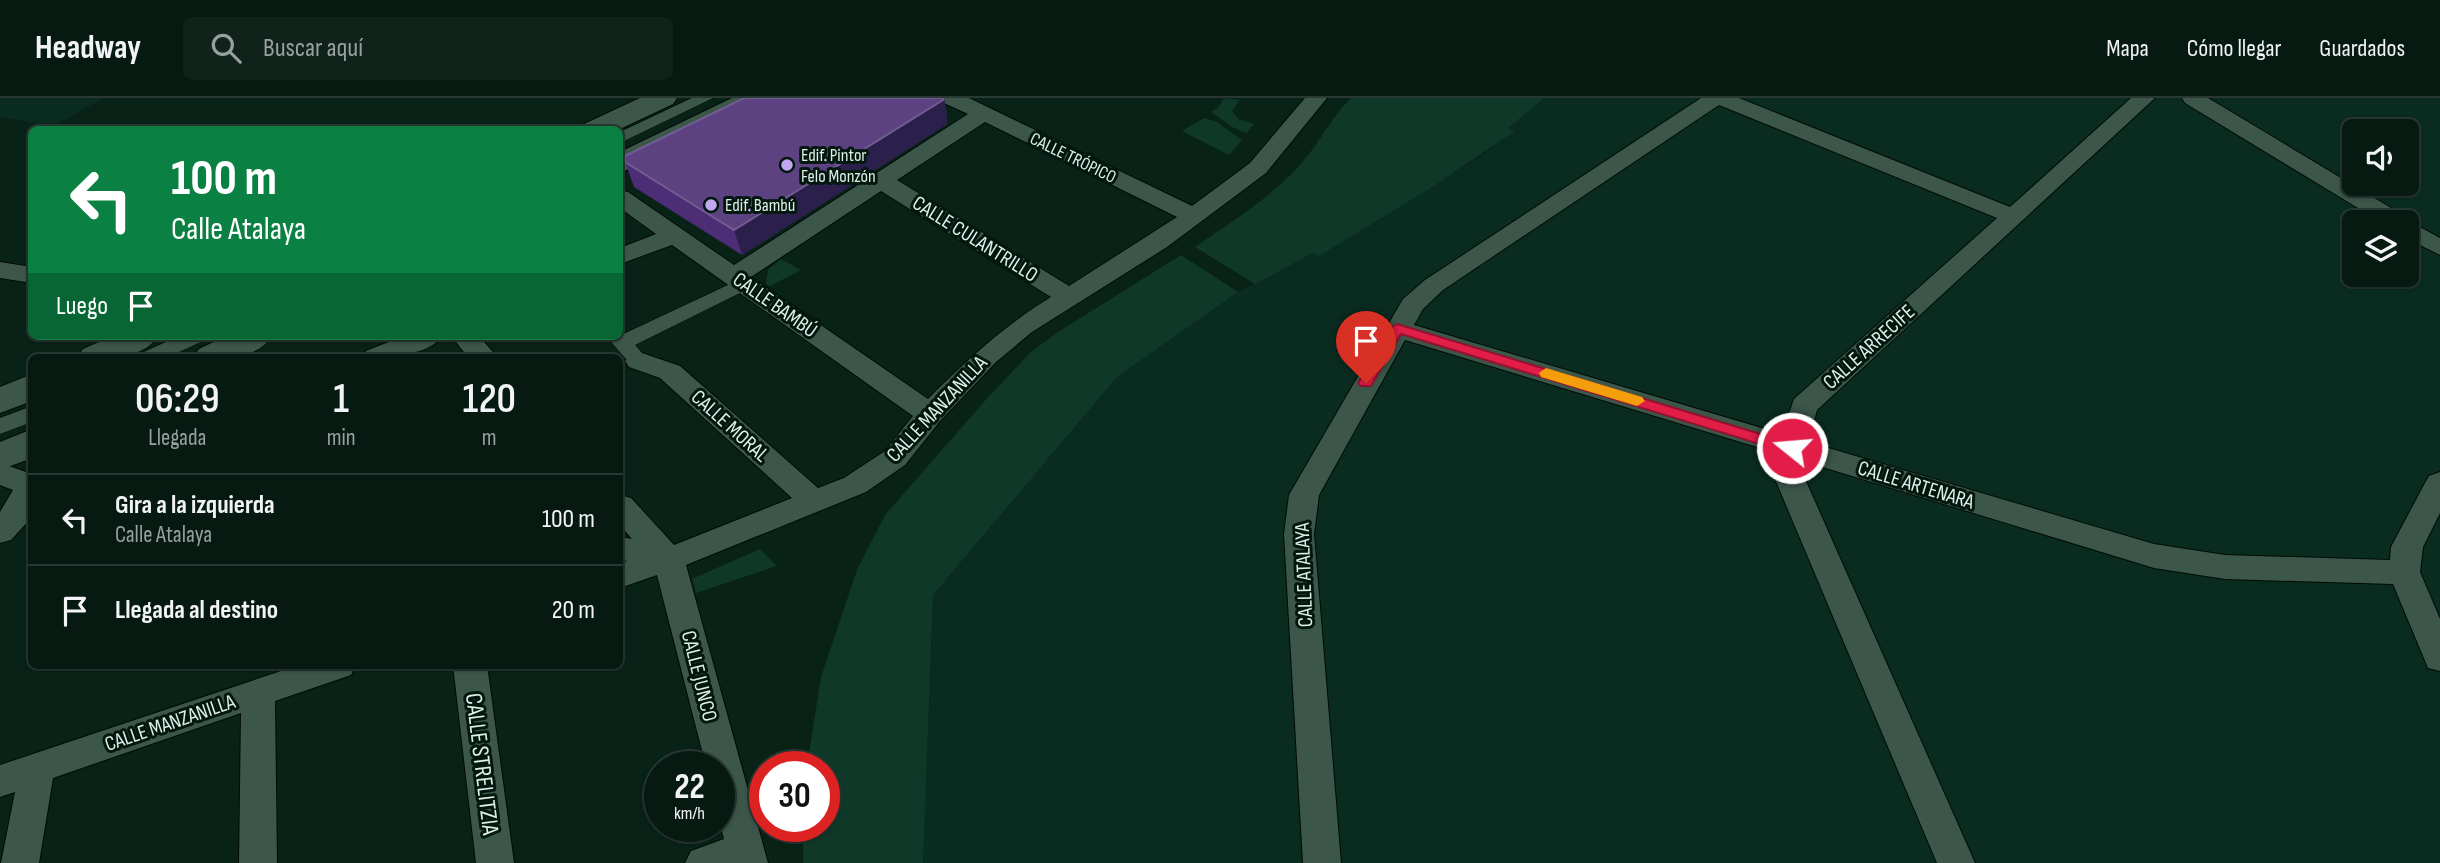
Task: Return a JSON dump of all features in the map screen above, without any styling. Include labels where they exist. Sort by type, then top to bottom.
[{"type":"street","points":[[603,126],[663,98]]},
{"type":"street","points":[[623,137],[705,98]]},
{"type":"street","points":[[623,162],[754,98]]},
{"type":"street","name":"CALLE TRÓPICO","points":[[952,98],[1194,216]]},
{"type":"street","name":"CALLE MANZANILLA","points":[[623,575],[669,560],[816,502],[855,485],[895,458],[930,414],[986,356],[1023,326],[1158,242],[1258,168],[1316,98]]},
{"type":"street","points":[[1718,98],[2012,216]]},
{"type":"street","name":"CALLE ATALAYA","points":[[1322,863],[1299,534],[1304,495],[1412,305],[1434,285],[1718,98]]},
{"type":"street","name":"CALLE ARRECIFE","points":[[1956,863],[1790,479],[1792,448],[1804,406],[2144,98]]},
{"type":"street","points":[[2193,98],[2377,210]]},
{"type":"street","points":[[639,360],[622,343],[740,280],[983,114]]},
{"type":"street","name":"CALLE CULANTRILLO","points":[[882,181],[1068,297]]},
{"type":"street","name":"CALLE BAMBÚ","points":[[623,199],[930,414]]},
{"type":"street","points":[[623,256],[674,235]]},
{"type":"street","points":[[2419,236],[2440,248]]},
{"type":"street","points":[[0,270],[28,274]]},
{"type":"street","name":"CALLE ARTENARA","points":[[1397,328],[2154,556],[2225,567],[2404,572]]},
{"type":"street","points":[[102,354],[132,340]]},
{"type":"street","points":[[156,354],[186,340]]},
{"type":"street","points":[[217,354],[247,340]]},
{"type":"street","points":[[384,354],[419,340]]},
{"type":"street","points":[[468,340],[480,354]]},
{"type":"street","name":"CALLE MORAL","points":[[639,360],[670,372],[816,502]]},
{"type":"street","points":[[0,401],[28,388]]},
{"type":"street","points":[[0,427],[28,415]]},
{"type":"street","points":[[0,457],[28,444]]},
{"type":"street","points":[[0,473],[28,484]]},
{"type":"street","points":[[2440,483],[2407,547],[2404,572],[2440,658]]},
{"type":"street","points":[[0,532],[25,503]]},
{"type":"street","name":"CALLE JUNCO","points":[[623,509],[669,560],[747,855]]},
{"type":"street","points":[[623,549],[669,560]]},
{"type":"street","name":"CALLE MANZANILLA","points":[[0,781],[327,669]]},
{"type":"street","name":"CALLE STRELITZIA","points":[[471,669],[495,863]]},
{"type":"street","points":[[258,693],[258,863]]},
{"type":"street","points":[[20,863],[37,769]]},
{"type":"street","points":[[704,863],[747,855]]},
{"type":"shaded area","points":[[0,98],[103,98],[54,126],[0,117]]},
{"type":"shaded area","points":[[1224,98],[1240,100],[1232,111],[1238,119],[1254,124],[1247,133],[1234,128],[1211,112],[1218,108]]},
{"type":"shaded area","points":[[1351,98],[1544,98],[1508,128],[1515,131],[1429,189],[1319,256],[1313,253],[1255,284],[1195,247],[1242,215],[1287,179]]},
{"type":"shaded area","points":[[1544,98],[2440,98],[2440,863],[923,863],[933,595],[1117,377],[1238,292],[1313,253],[1319,255],[1477,158],[1514,131],[1507,128]]},
{"type":"shaded area","points":[[1204,118],[1217,122],[1242,140],[1229,155],[1182,131]]},
{"type":"shaded area","points":[[1181,255],[1238,292],[1117,377],[933,595],[923,863],[803,863],[803,842],[840,842],[840,751],[809,751],[821,677],[857,570],[885,515],[990,395],[1031,352],[1058,332]]},
{"type":"shaded area","points":[[781,259],[801,270],[770,286],[766,284],[768,270]]},
{"type":"shaded area","points":[[760,549],[777,566],[696,593],[692,579]]},
{"type":"building","name":"Edif. Pintor Felo Monzón","points":[[744,98],[943,100],[734,230],[625,162],[625,156]]},
{"type":"slow traffic","points":[[1546,373],[1637,401]]},
{"type":"place","name":"Edif. Pintor Felo Monzón","points":[[787,165]]},
{"type":"place","name":"Edif. Bambú","points":[[711,205]]},
{"type":"route","points":[[1366,383],[1397,328],[1792,448]]}]
